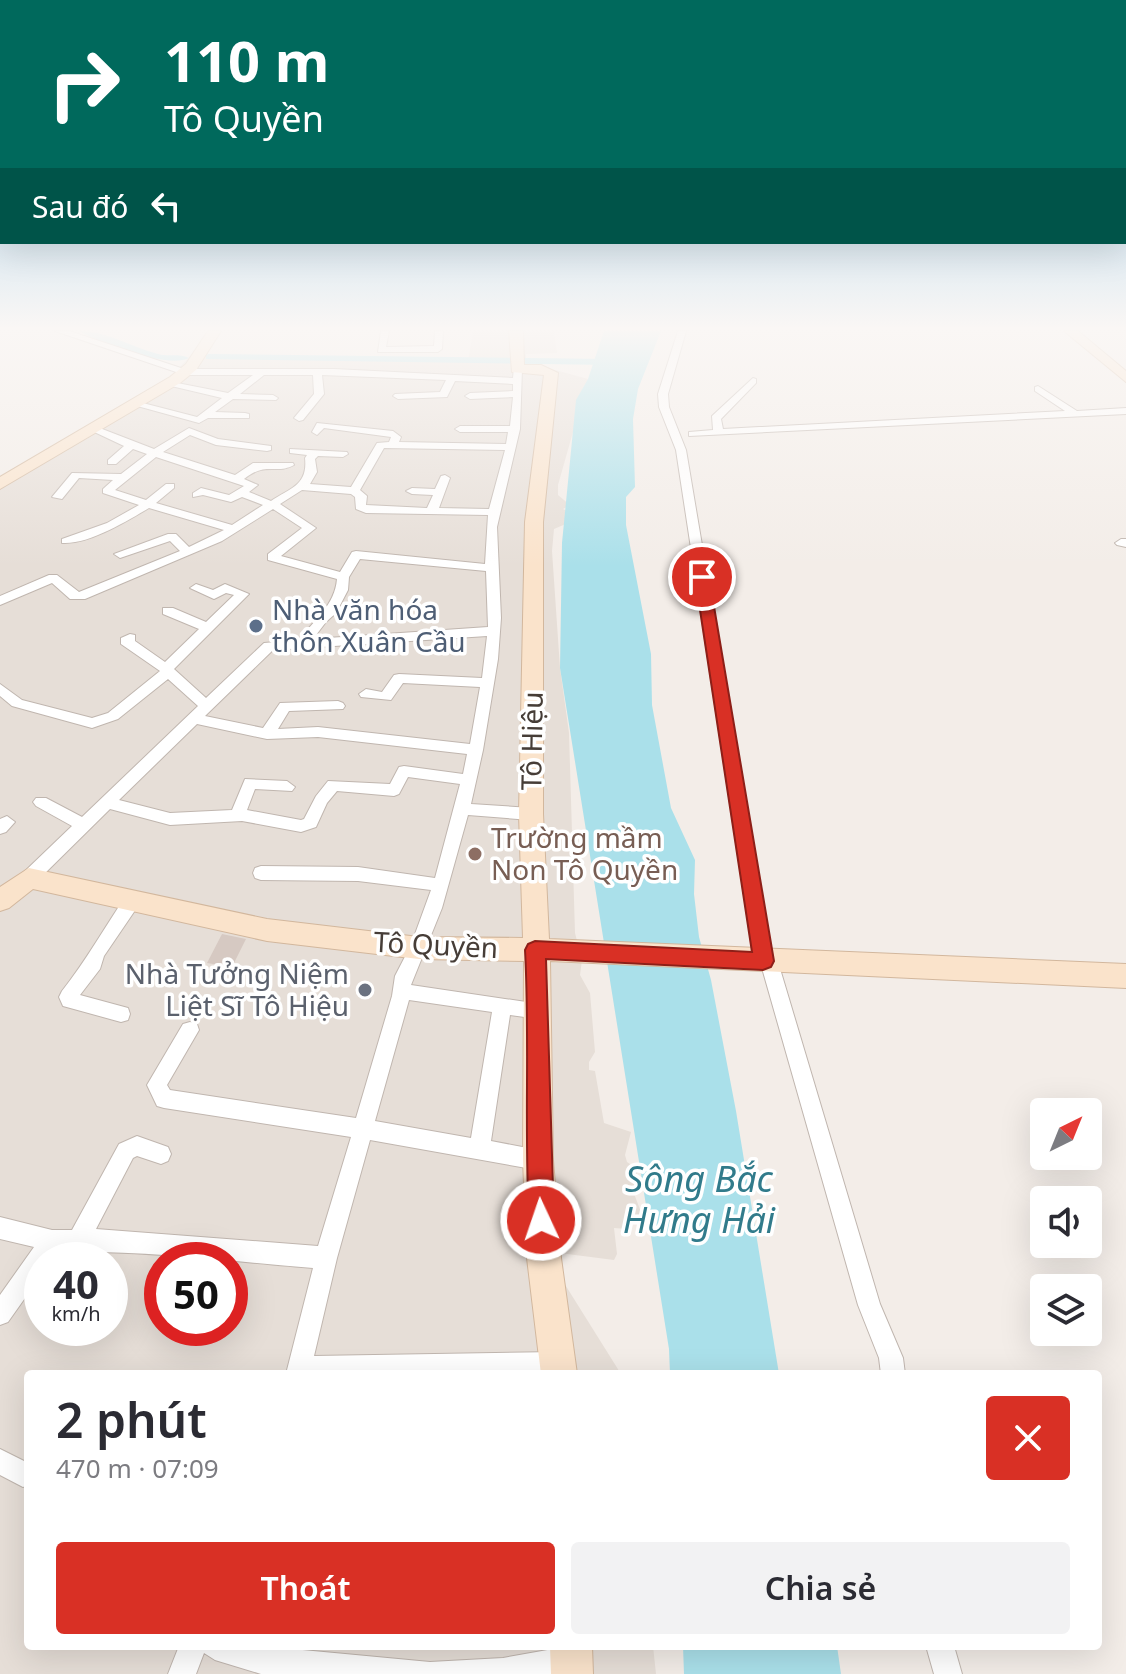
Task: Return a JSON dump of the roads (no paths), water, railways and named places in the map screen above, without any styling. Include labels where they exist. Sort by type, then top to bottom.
[{"type":"main road","points":[[0,484],[120,409]]},
{"type":"main road","points":[[0,477],[125,409]]},
{"type":"main road","name":"Tô Hiệu","points":[[547,409],[534,522],[531,814],[549,950],[539,1011],[538,1160],[544,1258],[559,1369]]},
{"type":"main road","points":[[2,901],[29,878]]},
{"type":"main road","name":"Tô Quyền","points":[[29,878],[267,930],[419,948],[549,950],[1126,976]]},
{"type":"street","points":[[160,409],[203,418],[245,416]]},
{"type":"street","points":[[216,409],[107,491],[192,518],[210,518],[234,530]]},
{"type":"street","points":[[299,418],[306,409]]},
{"type":"street","points":[[299,1370],[326,1258],[400,991],[409,961],[419,948],[440,885],[476,750],[494,631],[494,512],[512,447],[516,409]]},
{"type":"street","points":[[665,409],[681,450],[766,962],[869,1305],[891,1358],[892,1370]]},
{"type":"street","points":[[719,432],[716,418],[725,409]]},
{"type":"street","points":[[1069,409],[1073,412]]},
{"type":"street","points":[[693,434],[1126,411]]},
{"type":"street","points":[[317,432],[321,425],[393,434],[396,437],[393,445]]},
{"type":"street","points":[[89,428],[253,485],[231,499],[201,491],[197,495]]},
{"type":"street","points":[[460,429],[515,429]]},
{"type":"street","points":[[189,431],[216,442],[267,448]]},
{"type":"street","points":[[112,462],[131,445]]},
{"type":"street","points":[[354,491],[381,445],[512,447]]},
{"type":"street","points":[[428,458],[431,445]]},
{"type":"street","points":[[294,451],[343,454]]},
{"type":"street","points":[[0,601],[53,578],[74,596],[81,596],[188,552],[234,530],[301,487],[312,472],[309,462],[316,453]]},
{"type":"street","points":[[238,478],[253,466],[289,465]]},
{"type":"street","points":[[58,497],[71,475],[123,477]]},
{"type":"street","points":[[432,510],[445,478]]},
{"type":"street","points":[[66,541],[111,525],[148,504],[170,486]]},
{"type":"street","points":[[301,487],[354,491],[361,496],[362,509],[494,512]]},
{"type":"street","points":[[412,491],[438,492]]},
{"type":"street","points":[[241,493],[275,506],[310,528],[272,557],[343,577]]},
{"type":"street","points":[[120,554],[172,536],[188,552]]},
{"type":"street","points":[[303,644],[321,619],[330,613],[342,590],[343,577],[356,555],[492,568]]},
{"type":"street","points":[[0,689],[17,703],[92,723],[113,716],[167,671],[206,627],[249,591],[225,588],[214,595],[196,588]]},
{"type":"street","points":[[168,611],[206,627]]},
{"type":"street","points":[[29,878],[269,646],[494,631]]},
{"type":"street","points":[[130,638],[126,641],[167,671],[207,707]]},
{"type":"street","points":[[366,694],[386,697],[399,678],[486,683]]},
{"type":"street","points":[[267,734],[285,706],[338,706]]},
{"type":"street","points":[[195,719],[267,734],[318,732],[476,750]]},
{"type":"street","points":[[394,790],[404,771],[468,780]]},
{"type":"street","points":[[237,816],[250,783],[287,787]]},
{"type":"street","points":[[105,802],[170,819],[237,816],[305,826],[333,785],[412,793]]},
{"type":"street","points":[[41,802],[83,825]]},
{"type":"street","points":[[462,809],[531,814]]},
{"type":"street","points":[[261,873],[358,874],[440,885]]},
{"type":"street","points":[[121,1014],[69,1000],[68,997],[94,964],[96,954],[132,901]]},
{"type":"street","points":[[400,991],[539,1011]]},
{"type":"street","points":[[479,1150],[502,1006]]},
{"type":"street","points":[[190,1030],[157,1085],[164,1099],[362,1128],[538,1160]]},
{"type":"street","points":[[78,1241],[126,1151],[137,1146],[161,1154]]},
{"type":"street","points":[[0,1228],[52,1241],[116,1240],[326,1258]]},
{"type":"street","points":[[0,1314],[52,1241]]},
{"type":"street","points":[[429,1370],[559,1369]]},
{"type":"street","points":[[0,1461],[23,1474]]},
{"type":"street","points":[[182,1674],[191,1650]]},
{"type":"street","points":[[228,1650],[267,1662],[425,1674]]},
{"type":"street","points":[[941,1650],[948,1674]]},
{"type":"street","points":[[436,1674],[503,1672],[571,1660]]},
{"type":"water","name":"Sông Bắc Hưng Hải","points":[[575,409],[635,409],[635,487],[626,497],[626,525],[651,654],[652,705],[671,808],[695,860],[694,894],[699,937],[711,980],[736,1111],[778,1370],[670,1370],[669,1349],[560,668],[562,543]]},
{"type":"water","points":[[683,1650],[838,1650],[841,1674],[684,1674]]},
{"type":"place","name":"Nhà văn hóa thôn Xuân Cầu","points":[[256,626]]},
{"type":"place","name":"Trường mầm Non Tô Quyền","points":[[475,854]]},
{"type":"place","name":"Nhà Tưởng Niệm Liệt Sĩ Tô Hiệu","points":[[365,990]]}]
